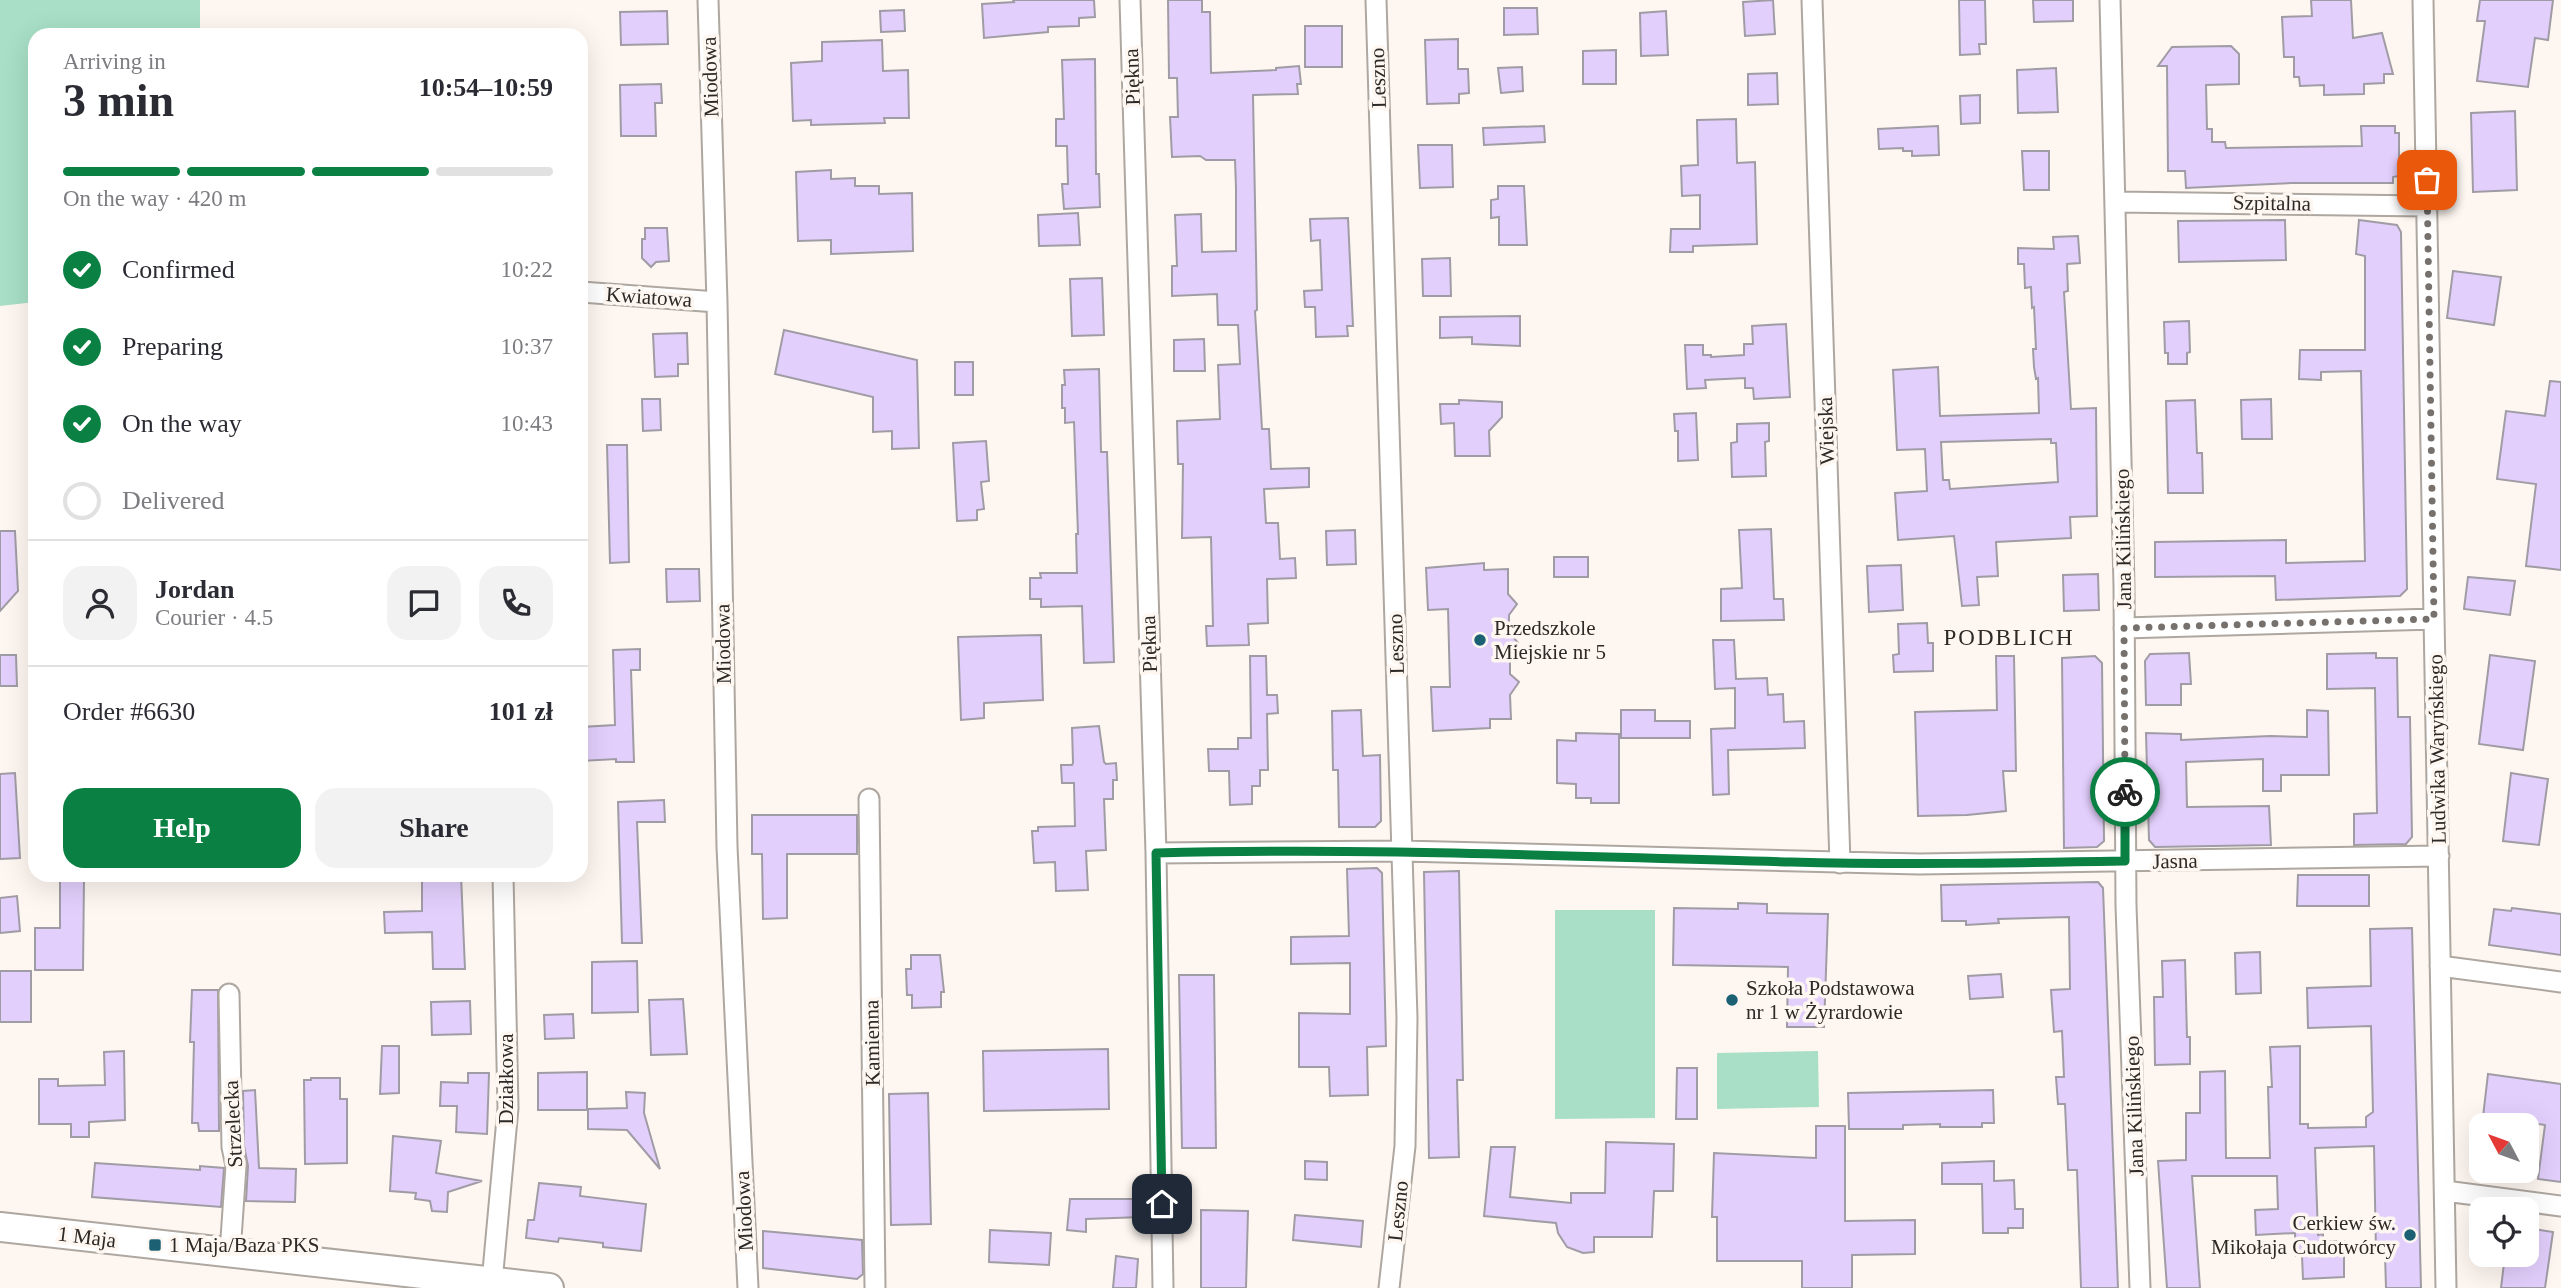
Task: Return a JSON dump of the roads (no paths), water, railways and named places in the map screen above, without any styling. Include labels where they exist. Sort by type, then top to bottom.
[{"type":"street","name":"Miodowa","points":[[708,0],[717,302],[727,848],[748,1288]]},
{"type":"street","name":"Piękna","points":[[1130,0],[1156,853],[1163,1288]]},
{"type":"street","name":"Leszno","points":[[1376,0],[1407,1018],[1405,1146],[1390,1288]]},
{"type":"street","name":"Wiejska","points":[[1812,0],[1840,863]]},
{"type":"street","name":"Jana Kilińskiego","points":[[2110,0],[2124,628],[2125,861],[2140,1288]]},
{"type":"street","name":"Ludwika Waryńskiego","points":[[2423,0],[2446,1288]]},
{"type":"street","name":"Szpitalna","points":[[2116,202],[2427,205]]},
{"type":"street","name":"Kwiatowa","points":[[588,293],[717,302]]},
{"type":"street","points":[[2124,628],[2434,619]]},
{"type":"street","name":"Kamienna","points":[[869,799],[875,1288]]},
{"type":"street","name":"Jasna","points":[[1156,853],[1402,851],[1840,863],[2439,856]]},
{"type":"street","name":"Działkowa","points":[[492,1282],[508,1108],[503,882]]},
{"type":"street","points":[[2440,966],[2561,982]]},
{"type":"street","name":"Strzelecka","points":[[229,994],[232,1147],[236,1166],[230,1254]]},
{"type":"street","points":[[2445,1191],[2561,1206]]},
{"type":"street","name":"1 Maja","points":[[0,1227],[549,1288]]},
{"type":"place","name":"Przedszkole Miejskie nr 5","points":[[1480,640]]},
{"type":"place","name":"Szkoła Podstawowa nr 1 w Żyrardowie","points":[[1732,1000]]},
{"type":"place","name":"Cerkiew św. Mikołaja Cudotwórcy","points":[[2410,1235]]},
{"type":"place","name":"1 Maja/Baza PKS","points":[[155,1245]]},
{"type":"district","name":"PODBLICH","points":[[2009,637]]}]
